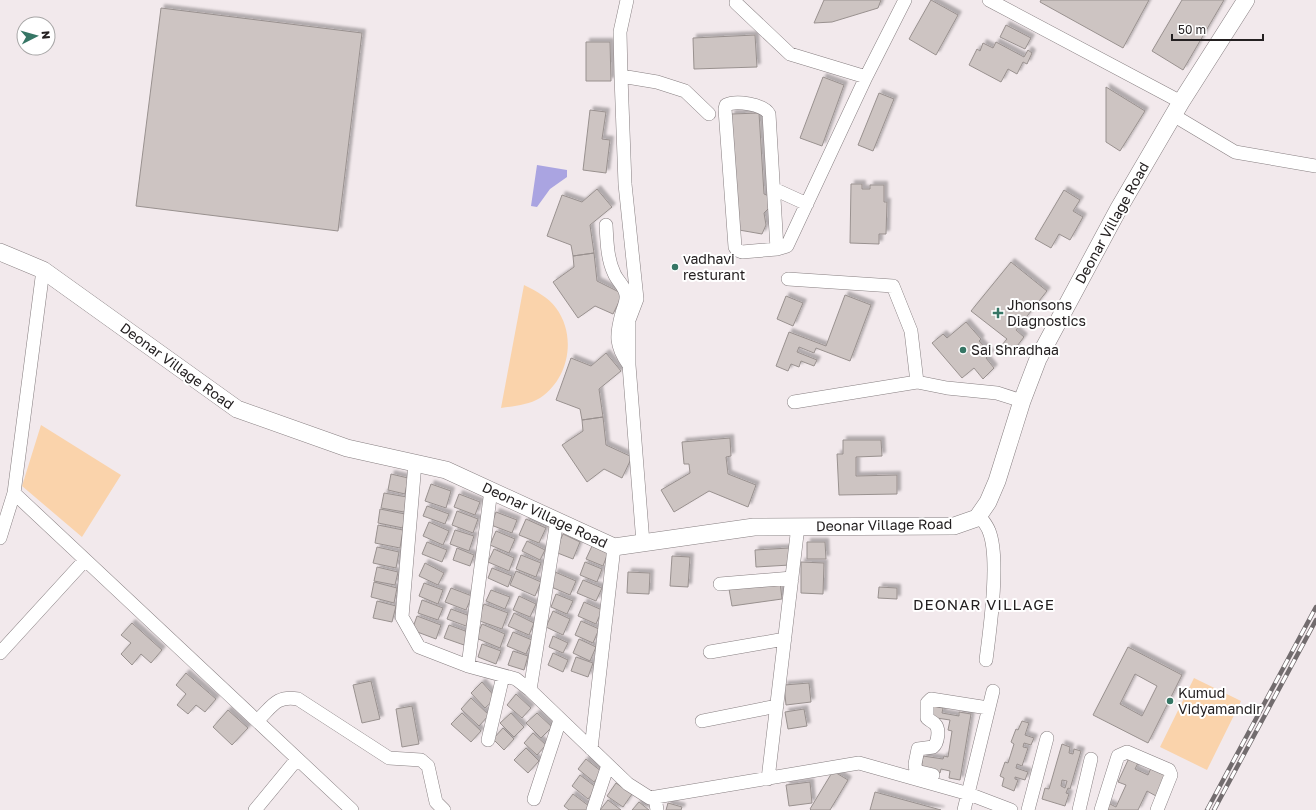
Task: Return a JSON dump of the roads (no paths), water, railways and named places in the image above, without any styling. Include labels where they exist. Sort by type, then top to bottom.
[{"type":"main road","name":"Deonar Village Road","points":[[0,252],[43,270],[237,409],[347,448],[446,470],[614,547],[754,527],[954,526],[977,518],[988,502],[997,481],[1022,401],[1042,352],[1119,208],[1177,109],[1246,0]]},
{"type":"street","points":[[627,0],[620,32],[621,76],[625,184],[637,299],[630,320],[628,365],[643,542]]},
{"type":"street","points":[[777,249],[770,114],[766,108],[761,106],[732,102],[726,105],[725,109],[735,247],[737,250],[742,252],[777,249],[787,246],[866,77],[905,0]]},
{"type":"street","points":[[989,0],[1177,109],[1235,152],[1316,166]]},
{"type":"street","points":[[736,3],[790,54],[866,77]]},
{"type":"street","points":[[621,76],[657,82],[685,91],[709,114]]},
{"type":"street","points":[[774,189],[807,204]]},
{"type":"street","points":[[606,225],[609,261],[614,275],[625,290],[626,296],[618,327],[618,341],[619,351],[628,365]]},
{"type":"street","points":[[0,538],[14,493],[43,270]]},
{"type":"street","points":[[788,279],[893,286],[911,331],[917,382]]},
{"type":"street","points":[[794,402],[917,382],[947,388],[997,393],[1022,401]]},
{"type":"street","points":[[415,463],[402,617],[419,647],[468,666],[516,679],[530,690],[628,784],[650,798],[656,804],[768,779],[859,763],[969,794],[1011,810]]},
{"type":"street","points":[[468,666],[490,490]]},
{"type":"street","points":[[14,493],[352,810]]},
{"type":"street","points":[[979,515],[989,531],[993,556],[992,612],[986,660]]},
{"type":"street","points":[[530,690],[557,520]]},
{"type":"street","points":[[768,779],[798,526]]},
{"type":"street","points":[[591,749],[614,547]]},
{"type":"street","points":[[0,654],[85,560]]},
{"type":"street","points":[[720,584],[792,578]]},
{"type":"street","points":[[710,652],[785,639]]},
{"type":"street","points":[[488,740],[502,676]]},
{"type":"street","points":[[964,810],[993,691]]},
{"type":"street","points":[[257,722],[276,702],[286,697],[298,699],[389,758],[420,760],[428,766],[436,802],[444,810]]},
{"type":"street","points":[[951,781],[916,771],[915,764],[918,749],[933,747],[936,744],[938,729],[936,725],[927,718],[927,704],[931,699],[988,708]]},
{"type":"street","points":[[702,721],[777,706]]},
{"type":"street","points":[[534,799],[560,720]]},
{"type":"street","points":[[1028,810],[1047,738]]},
{"type":"street","points":[[1101,810],[1118,756],[1127,752],[1169,770],[1170,775],[1156,810]]},
{"type":"street","points":[[1079,810],[1092,758]]},
{"type":"street","points":[[255,810],[297,759]]},
{"type":"street","points":[[593,810],[608,765]]},
{"type":"railway","points":[[1207,810],[1316,607]]},
{"type":"railway","points":[[1214,810],[1316,620]]},
{"type":"place","name":"vadhavi resturant","points":[[675,267]]},
{"type":"place","name":"Jhonsons Diagnostics","points":[[998,313]]},
{"type":"place","name":"Sai Shradhaa","points":[[963,350]]},
{"type":"place","name":"Kumud Vidyamandir","points":[[1170,701]]},
{"type":"district","name":"DEONAR VILLAGE","points":[[984,605]]}]
